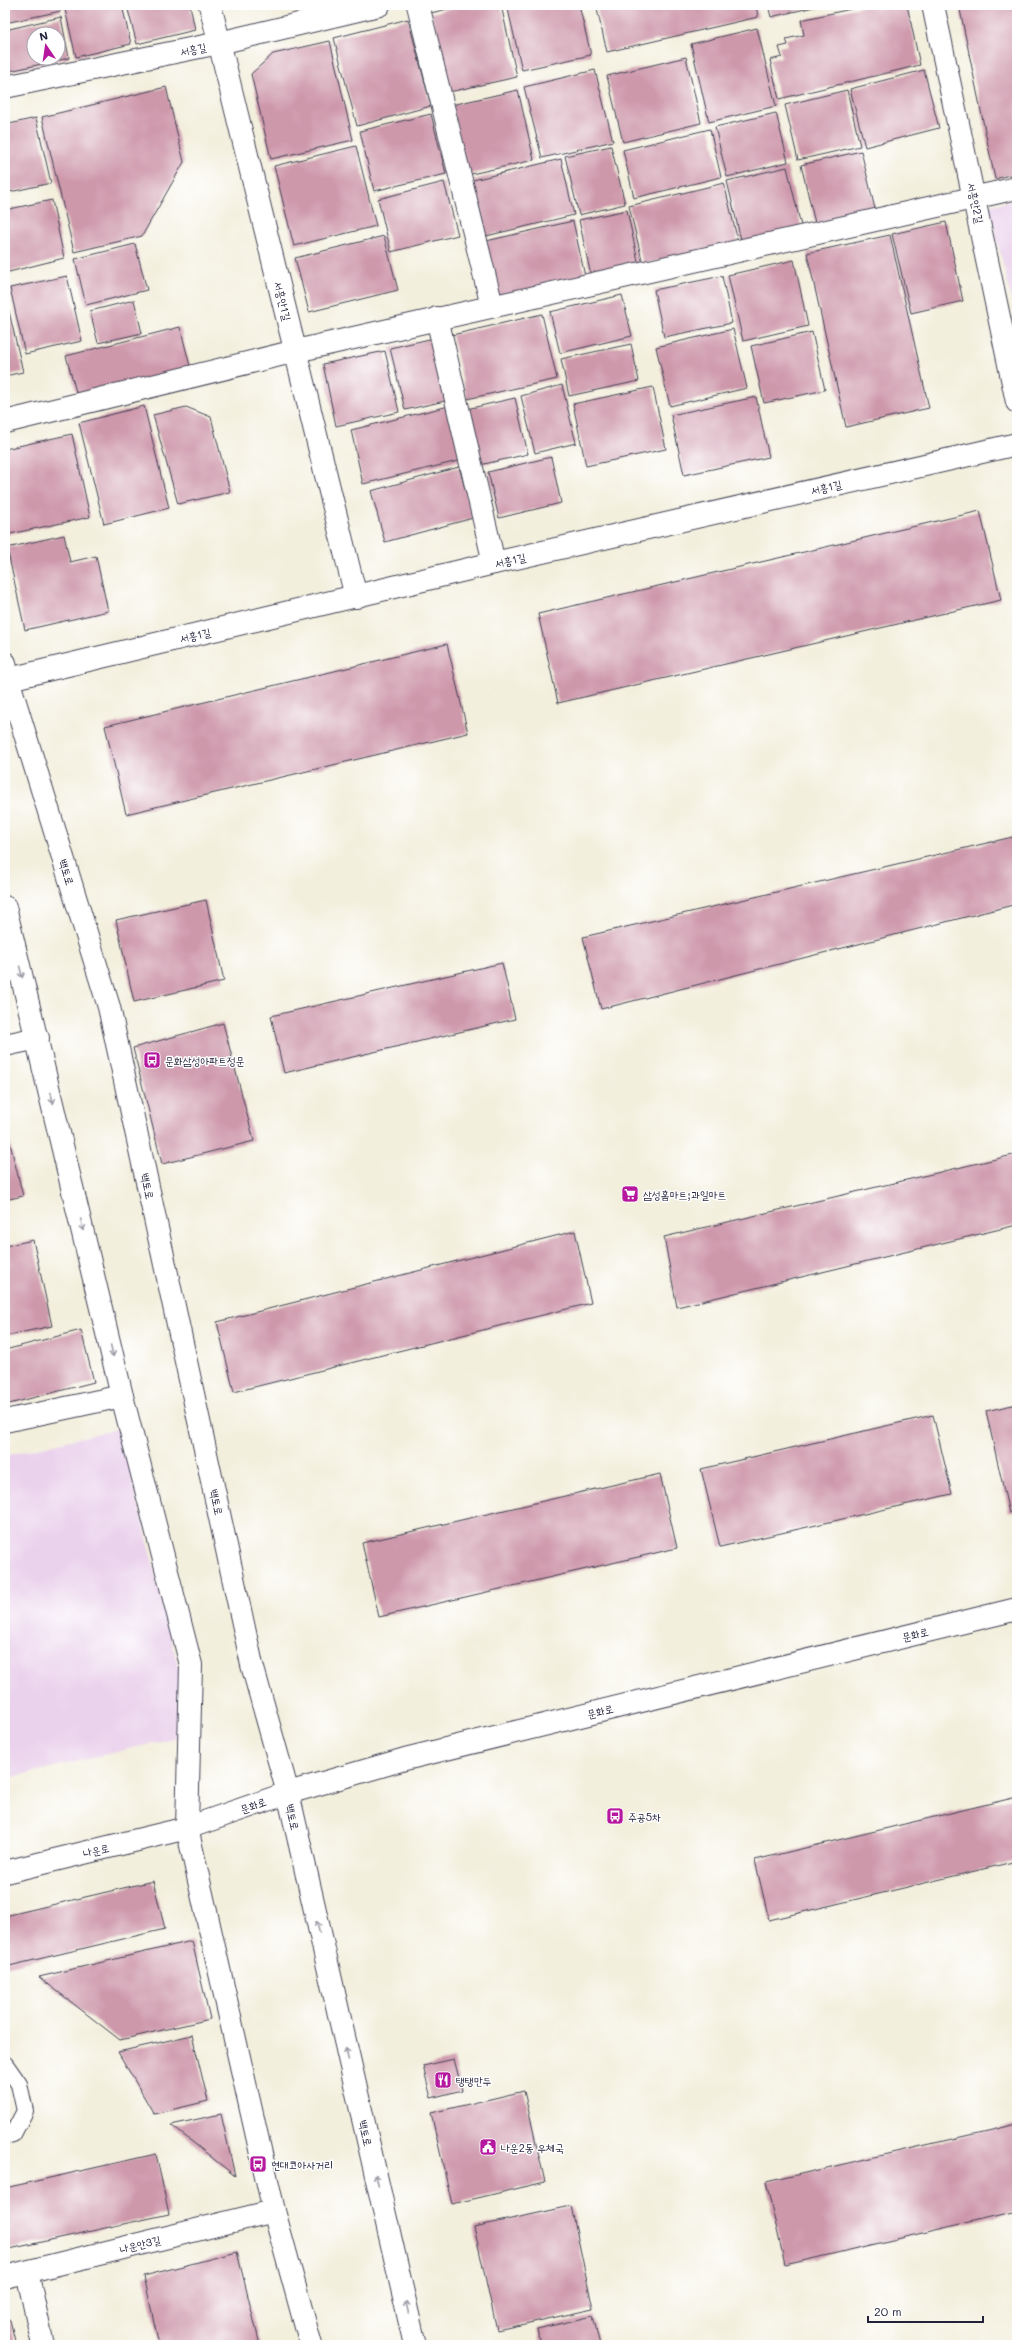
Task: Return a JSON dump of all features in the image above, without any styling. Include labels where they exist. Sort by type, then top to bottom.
[{"type":"street","name":"서흥안1길","points":[[210,5],[356,597]]},
{"type":"street","name":"서흥길","points":[[5,87],[219,43],[380,5]]},
{"type":"street","points":[[418,5],[492,306]]},
{"type":"street","name":"서흥안2길","points":[[933,5],[1017,402]]},
{"type":"street","points":[[5,422],[437,318],[1017,188]]},
{"type":"street","points":[[437,318],[494,563]]},
{"type":"street","name":"서흥1길","points":[[6,674],[356,597],[494,563],[1017,444]]},
{"type":"street","name":"백토로","points":[[6,674],[109,1007],[252,1665],[288,1792],[416,2345]]},
{"type":"street","points":[[5,907],[38,1038],[122,1396],[191,1665],[187,1828],[274,2211],[311,2345]]},
{"type":"street","points":[[5,1045],[38,1038]]},
{"type":"street","points":[[5,1421],[122,1396]]},
{"type":"street","name":"문화로","points":[[187,1828],[288,1792],[405,1759],[1017,1609]]},
{"type":"street","name":"나운로","points":[[5,1872],[187,1828]]},
{"type":"street","name":"나운안3길","points":[[5,2277],[274,2211]]},
{"type":"street","points":[[26,2272],[43,2345]]},
{"type":"lane","points":[[5,2064],[19,2084],[25,2111],[13,2134],[5,2136]]},
{"type":"shaded area","points":[[1017,199],[1017,322],[989,206]]},
{"type":"shaded area","points":[[120,1428],[194,1733],[5,1779],[5,1456]]},
{"type":"building","points":[[5,5],[60,5],[61,11],[5,23]]},
{"type":"building","points":[[64,5],[122,5],[131,44],[76,57]]},
{"type":"building","points":[[155,5],[190,5],[195,30],[137,44],[128,10]]},
{"type":"building","points":[[464,5],[501,5],[517,77],[449,92],[431,13]]},
{"type":"building","points":[[507,5],[579,5],[591,55],[522,70]]},
{"type":"building","points":[[596,5],[756,5],[758,17],[607,52]]},
{"type":"building","points":[[768,5],[818,5],[818,6],[771,17]]},
{"type":"building","points":[[869,5],[907,5],[920,65],[779,99],[770,60],[782,57],[779,47],[788,45],[786,39],[804,35],[801,20]]},
{"type":"building","points":[[959,5],[1017,5],[1017,173],[995,179]]},
{"type":"building","points":[[61,17],[63,26],[26,26],[26,66],[32,66],[5,72],[5,30]]},
{"type":"building","points":[[408,19],[431,106],[357,126],[334,38]]},
{"type":"building","points":[[757,28],[776,106],[709,122],[691,44]]},
{"type":"building","points":[[330,41],[353,140],[271,159],[251,74],[273,54]]},
{"type":"building","points":[[66,43],[69,58],[66,59]]},
{"type":"building","points":[[686,57],[701,123],[623,142],[607,76]]},
{"type":"building","points":[[595,70],[613,141],[542,158],[524,87]]},
{"type":"building","points":[[924,70],[939,128],[865,147],[850,89]]},
{"type":"building","points":[[166,87],[184,162],[142,236],[74,252],[42,117]]},
{"type":"building","points":[[518,90],[534,160],[467,175],[452,105]]},
{"type":"building","points":[[847,90],[860,146],[798,160],[785,105]]},
{"type":"building","points":[[776,113],[788,162],[727,177],[715,127]]},
{"type":"building","points":[[431,114],[446,174],[374,191],[360,131]]},
{"type":"building","points":[[36,118],[51,183],[5,193],[5,125]]},
{"type":"building","points":[[710,129],[721,177],[634,198],[623,150]]},
{"type":"building","points":[[356,146],[376,226],[294,246],[274,166]]},
{"type":"building","points":[[611,146],[625,204],[579,215],[565,156]]},
{"type":"building","points":[[861,151],[876,213],[816,227],[801,165]]},
{"type":"building","points":[[561,159],[574,215],[482,237],[469,181]]},
{"type":"building","points":[[787,167],[802,230],[742,244],[727,181]]},
{"type":"building","points":[[444,182],[458,235],[391,252],[378,199]]},
{"type":"building","points":[[724,183],[738,242],[643,264],[629,206]]},
{"type":"building","points":[[52,200],[64,258],[5,273],[5,210]]},
{"type":"building","points":[[627,210],[639,266],[591,276],[579,220]]},
{"type":"building","points":[[573,221],[586,281],[495,301],[482,242]]},
{"type":"building","points":[[946,222],[963,301],[911,313],[892,234]]},
{"type":"building","points":[[890,235],[929,408],[846,427],[807,253]]},
{"type":"building","points":[[384,236],[398,290],[309,312],[295,258]]},
{"type":"building","points":[[135,244],[147,290],[86,305],[75,259]]},
{"type":"building","points":[[794,260],[808,326],[743,341],[728,275]]},
{"type":"building","points":[[67,276],[82,341],[25,354],[10,288]]},
{"type":"building","points":[[722,276],[732,323],[664,337],[654,290]]},
{"type":"building","points":[[5,294],[23,372],[5,376]]},
{"type":"building","points":[[622,295],[632,336],[560,353],[550,312]]},
{"type":"building","points":[[134,300],[142,333],[98,343],[90,311]]},
{"type":"building","points":[[542,314],[557,379],[467,399],[452,335]]},
{"type":"building","points":[[180,327],[191,370],[78,399],[66,356]]},
{"type":"building","points":[[733,329],[747,388],[670,406],[656,347]]},
{"type":"building","points":[[812,332],[825,390],[764,403],[751,346]]},
{"type":"building","points":[[434,338],[449,400],[405,410],[390,348]]},
{"type":"building","points":[[631,344],[639,381],[569,396],[561,359]]},
{"type":"building","points":[[385,351],[399,412],[336,426],[323,364]]},
{"type":"building","points":[[562,385],[576,443],[535,453],[521,396]]},
{"type":"building","points":[[653,387],[666,449],[586,466],[573,404]]},
{"type":"building","points":[[756,397],[769,457],[684,475],[671,415]]},
{"type":"building","points":[[515,398],[528,454],[480,465],[467,409]]},
{"type":"building","points":[[144,406],[169,508],[104,524],[79,423]]},
{"type":"building","points":[[449,406],[462,460],[363,484],[351,430]]},
{"type":"building","points":[[186,407],[211,417],[230,492],[178,504],[153,415]]},
{"type":"building","points":[[72,434],[90,517],[5,535],[5,449]]},
{"type":"building","points":[[551,457],[561,503],[499,518],[488,472]]},
{"type":"building","points":[[459,467],[473,518],[385,542],[371,491]]},
{"type":"building","points":[[980,511],[1001,600],[558,703],[538,614]]},
{"type":"building","points":[[64,535],[70,562],[96,556],[108,611],[25,630],[7,548]]},
{"type":"building","points":[[447,644],[468,733],[126,814],[105,726]]},
{"type":"building","points":[[1017,836],[1017,904],[601,1009],[583,937]]},
{"type":"building","points":[[206,900],[224,981],[134,1002],[116,920]]},
{"type":"building","points":[[502,963],[515,1019],[284,1073],[271,1016]]},
{"type":"building","points":[[223,1023],[254,1141],[162,1164],[133,1048]]},
{"type":"building","points":[[8,1135],[23,1196],[5,1200],[5,1136]]},
{"type":"building","points":[[1017,1154],[1017,1225],[677,1307],[664,1237]]},
{"type":"building","points":[[575,1231],[591,1303],[234,1392],[217,1322]]},
{"type":"building","points":[[33,1240],[52,1326],[5,1336],[5,1246]]},
{"type":"building","points":[[81,1330],[94,1382],[5,1405],[5,1350]]},
{"type":"building","points":[[1017,1404],[1017,1511],[1009,1513],[986,1411]]},
{"type":"building","points":[[933,1415],[952,1494],[720,1547],[701,1469]]},
{"type":"building","points":[[660,1474],[677,1548],[379,1617],[362,1543]]},
{"type":"building","points":[[1017,1797],[1017,1861],[769,1920],[755,1860]]},
{"type":"building","points":[[153,1881],[165,1929],[5,1967],[5,1916]]},
{"type":"building","points":[[192,1941],[210,2019],[120,2040],[39,1977]]},
{"type":"building","points":[[192,2035],[208,2101],[154,2114],[118,2052]]},
{"type":"building","points":[[454,2059],[462,2090],[431,2098],[423,2066]]},
{"type":"building","name":"나운2동 우체국","points":[[524,2091],[545,2182],[452,2204],[431,2113]]},
{"type":"building","points":[[221,2114],[235,2176],[171,2125]]},
{"type":"building","points":[[1017,2124],[1017,2211],[785,2265],[766,2182]]},
{"type":"building","points":[[156,2154],[169,2214],[5,2250],[5,2188]]},
{"type":"building","points":[[571,2206],[593,2309],[497,2330],[474,2227]]},
{"type":"building","points":[[237,2252],[260,2345],[159,2345],[144,2276]]},
{"type":"building","points":[[593,2316],[600,2345],[540,2345],[537,2329]]},
{"type":"building","points":[[5,2317],[10,2320],[16,2345],[5,2345]]},
{"type":"place","name":"문화삼성아파트정문","points":[[152,1060]]},
{"type":"place","name":"삼성홈마트;과일마트","points":[[630,1194]]},
{"type":"place","name":"주공5차","points":[[615,1816]]},
{"type":"place","name":"탱탱만두","points":[[443,2080]]},
{"type":"place","name":"나운2동 우체국","points":[[488,2147]]},
{"type":"place","name":"현대코아사거리","points":[[258,2164]]}]
